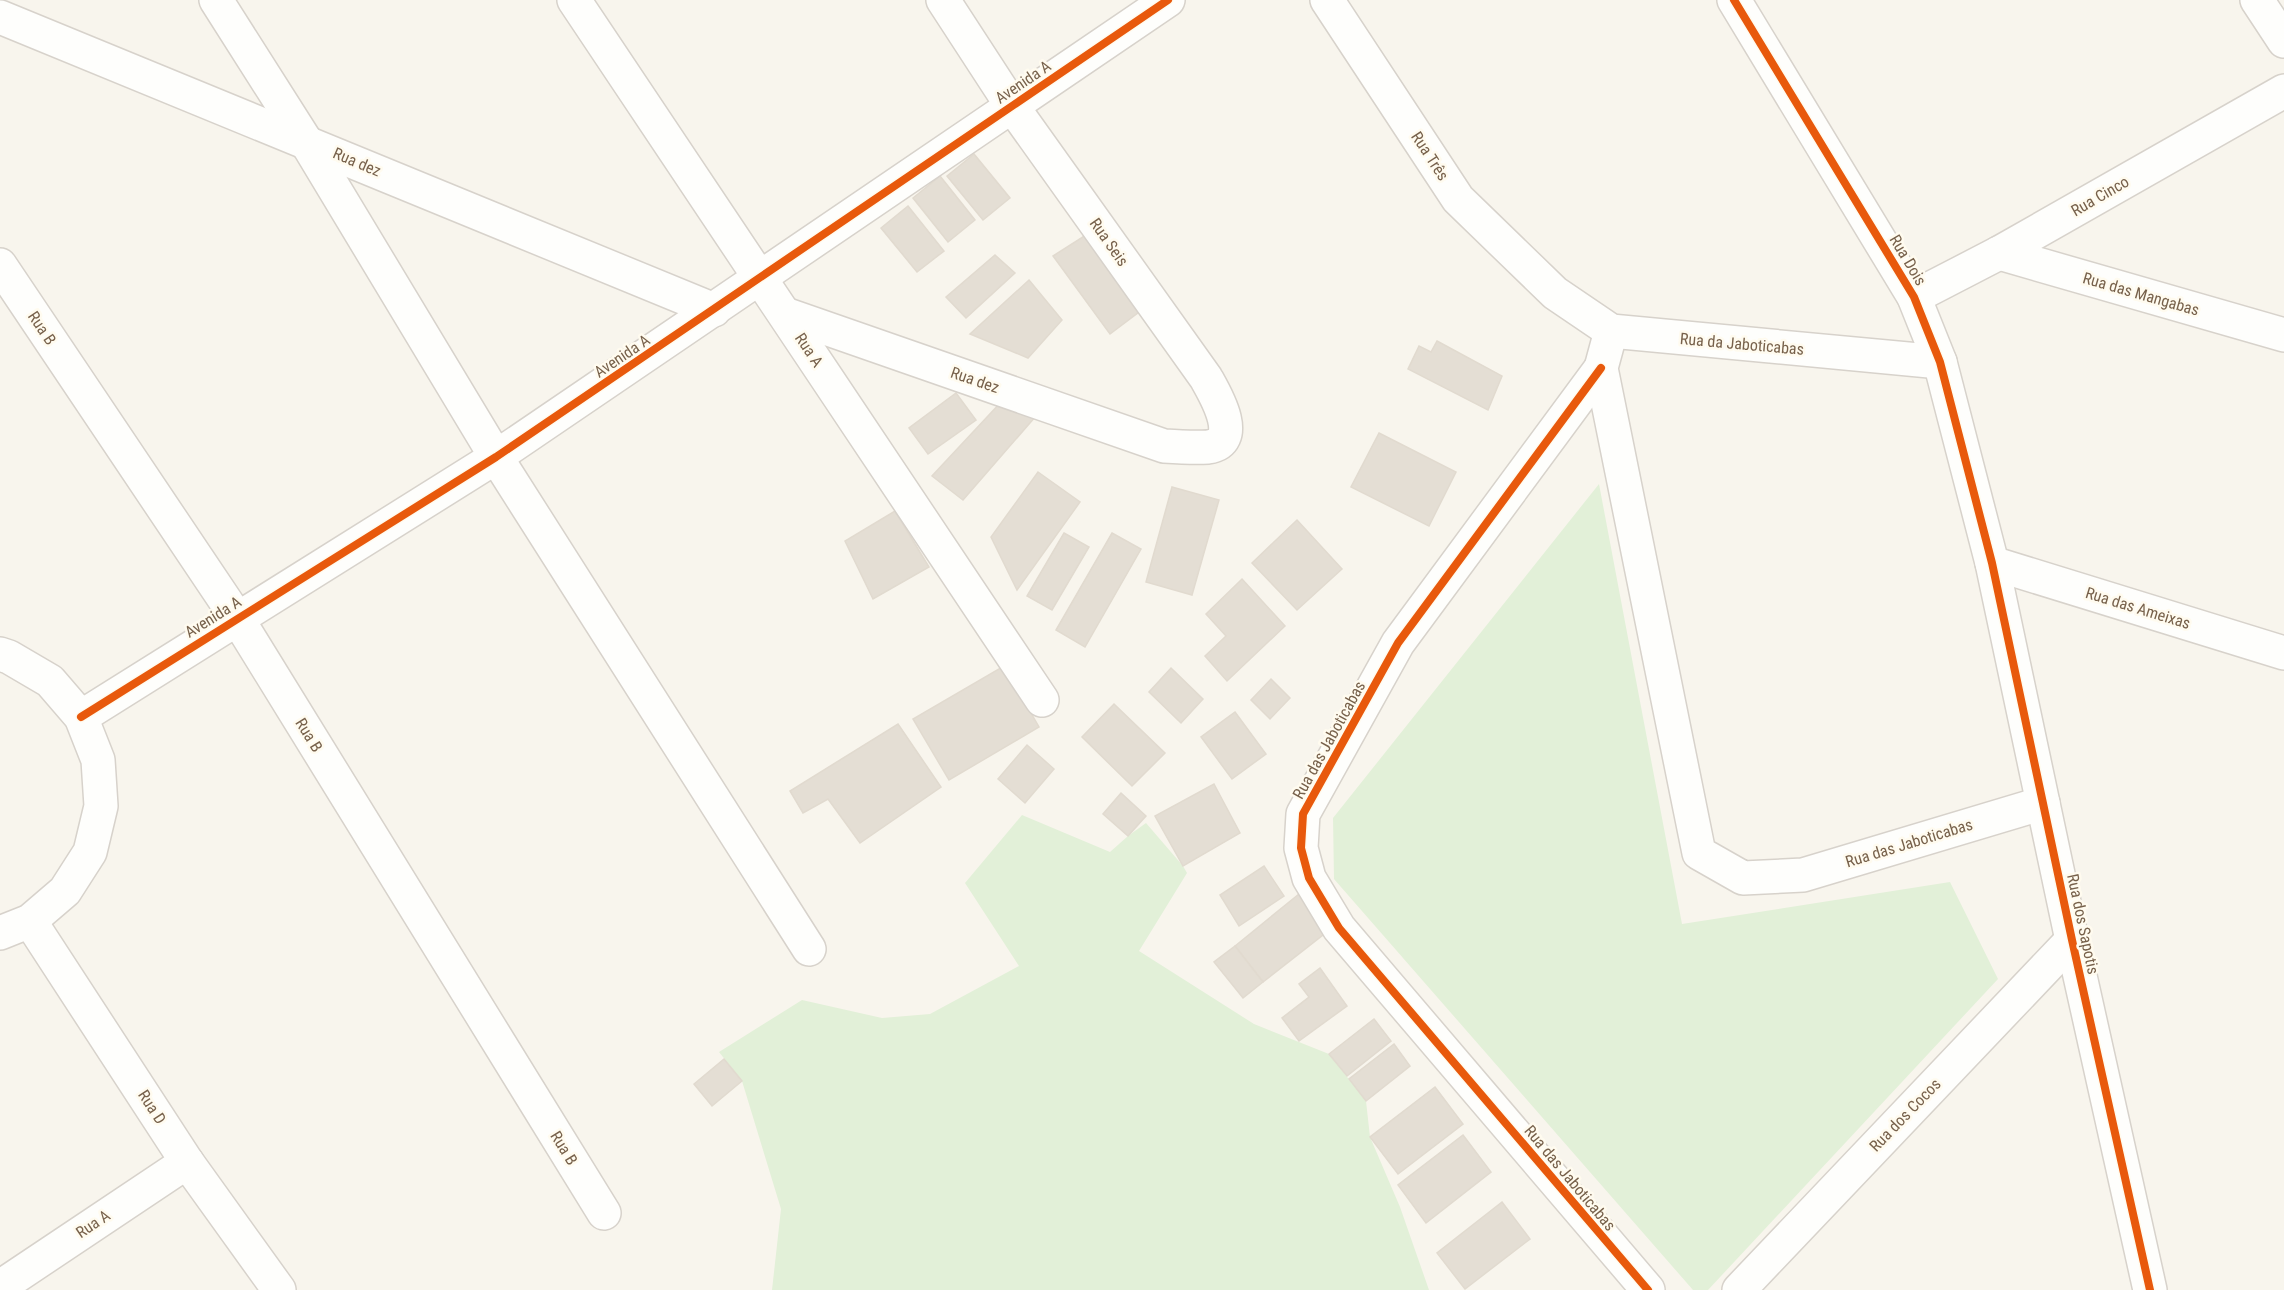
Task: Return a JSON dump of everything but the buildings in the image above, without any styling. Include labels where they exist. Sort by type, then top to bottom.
[{"type":"street","points":[[216,0],[305,141],[496,457],[809,949]]},
{"type":"street","name":"Rua A","points":[[574,0],[1042,700]]},
{"type":"street","name":"Rua Seis","points":[[943,0],[1012,106],[1206,378],[1221,405],[1226,420],[1225,431],[1221,439],[1211,447],[1164,446]]},
{"type":"street","name":"Avenida A","points":[[81,717],[496,457],[1168,0]]},
{"type":"street","name":"Rua Três","points":[[1327,0],[1458,199],[1555,293]]},
{"type":"street","name":"Rua Dois","points":[[1734,0],[1914,297],[1940,362],[1992,563]]},
{"type":"street","points":[[2257,0],[2284,41]]},
{"type":"street","name":"Rua dez","points":[[0,17],[714,310]]},
{"type":"street","name":"Rua Cinco","points":[[1914,297],[1999,253],[2284,91]]},
{"type":"street","name":"Rua das Mangabas","points":[[1999,253],[2284,335]]},
{"type":"street","name":"Rua B","points":[[0,265],[237,618],[604,1213]]},
{"type":"street","name":"Rua da Jaboticabas","points":[[1555,293],[1611,331],[1940,362]]},
{"type":"street","name":"Rua dez","points":[[785,314],[1164,446]]},
{"type":"street","name":"Rua das Jaboticabas","points":[[1611,331],[1601,368],[1398,644],[1303,814],[1300,848],[1309,878],[1339,928],[1648,1290]]},
{"type":"street","name":"Rua das Jaboticabas","points":[[1601,368],[1699,853],[1743,878],[1803,875],[2043,803]]},
{"type":"street","name":"Rua das Ameixas","points":[[1992,563],[2284,653]]},
{"type":"street","name":"Rua dos Sapotis","points":[[1992,563],[2150,1290]]},
{"type":"street","points":[[0,654],[50,681],[81,717],[98,760],[101,806],[90,852],[65,891],[30,921],[0,933]]},
{"type":"street","name":"Rua D","points":[[30,921],[187,1162],[279,1290]]},
{"type":"street","name":"Rua dos Cocos","points":[[1739,1290],[2072,939]]},
{"type":"street","name":"Rua A","points":[[0,1287],[187,1162]]},
{"type":"green space","points":[[1599,484],[1682,924],[1950,882],[1998,979],[1708,1290],[1693,1290],[1334,879],[1333,818]]},
{"type":"green space","points":[[1022,815],[1110,852],[1146,823],[1183,866],[1187,873],[1139,951],[1254,1024],[1329,1054],[1366,1101],[1370,1137],[1400,1207],[1429,1290],[772,1290],[781,1209],[742,1081],[719,1052],[802,1000],[882,1018],[930,1014],[1019,966],[965,883]]},
{"type":"cycle path","points":[[81,717],[496,457],[1168,0]]},
{"type":"cycle path","points":[[1734,0],[1914,297],[1940,362],[1992,563],[2072,940],[2150,1290]]},
{"type":"cycle path","points":[[1601,368],[1398,643],[1303,814],[1301,848],[1309,878],[1339,928],[1648,1290]]}]
